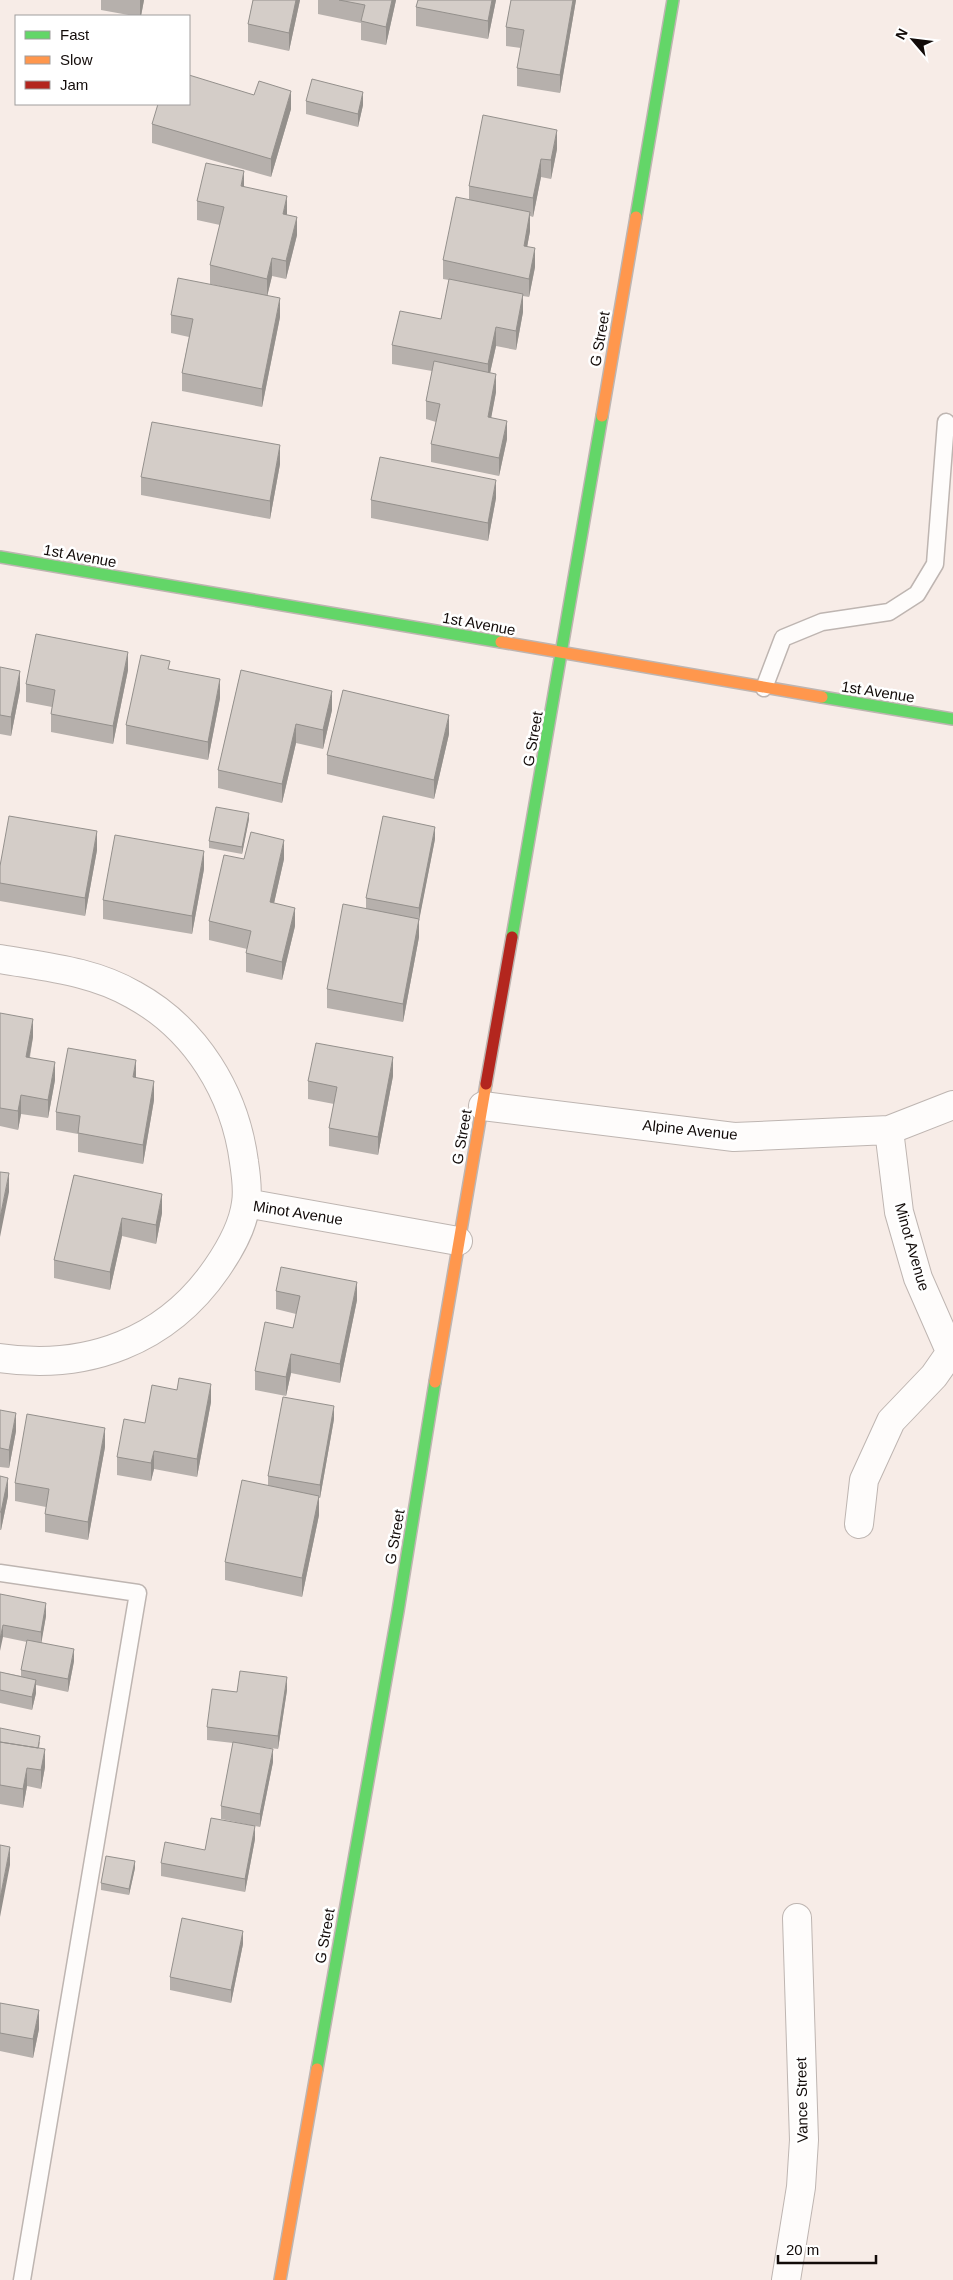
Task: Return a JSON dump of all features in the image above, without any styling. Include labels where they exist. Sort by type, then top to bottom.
[{"type":"street","name":"G Street","points":[[280,2280],[411,1532],[458,1241],[562,653],[673,0]]},
{"type":"street","name":"1st Avenue","points":[[0,557],[953,719]]},
{"type":"street","points":[[0,959],[74,971],[105,981],[135,995],[161,1013],[185,1035],[206,1060],[234,1114],[242,1143],[246,1173],[246,1204]]},
{"type":"street","name":"Alpine Avenue","points":[[483,1106],[734,1137],[889,1130],[953,1105]]},
{"type":"street","name":"Minot Avenue","points":[[889,1130],[899,1212],[918,1278],[951,1355]]},
{"type":"street","name":"Minot Avenue","points":[[0,1358],[55,1362],[109,1352],[145,1335],[184,1308],[205,1285],[232,1248],[246,1204],[458,1241]]},
{"type":"street","points":[[859,1524],[864,1480],[891,1421],[934,1376],[951,1355]]},
{"type":"street","name":"Vance Street","points":[[786,2280],[800,2196],[804,2140],[797,1918]]},
{"type":"lane","points":[[764,688],[783,638],[822,622],[889,612],[917,594],[935,564],[946,422]]},
{"type":"lane","points":[[0,1573],[138,1593],[22,2280]]},
{"type":"building","points":[[253,0],[296,0],[289,33],[248,24]]},
{"type":"building","points":[[339,0],[392,0],[386,27],[361,21],[365,5]]},
{"type":"building","points":[[418,0],[492,0],[488,21],[416,7]]},
{"type":"building","points":[[511,0],[573,0],[560,75],[517,68],[524,30],[506,27]]},
{"type":"building","points":[[190,75],[254,95],[259,81],[291,91],[271,159],[152,124],[158,105],[190,105]]},
{"type":"building","points":[[312,79],[363,92],[358,114],[306,101]]},
{"type":"building","points":[[483,115],[557,130],[551,160],[541,159],[533,198],[469,186]]},
{"type":"building","points":[[206,163],[244,171],[241,186],[287,196],[283,214],[297,217],[286,261],[272,258],[267,279],[210,265],[224,207],[197,201]]},
{"type":"building","points":[[456,197],[530,212],[524,246],[535,248],[529,279],[443,260]]},
{"type":"building","points":[[178,278],[280,298],[262,389],[182,373],[193,319],[171,315]]},
{"type":"building","points":[[449,279],[523,294],[516,331],[496,327],[488,364],[392,345],[400,311],[441,319]]},
{"type":"building","points":[[434,361],[496,374],[488,417],[507,421],[499,458],[431,444],[440,404],[426,401]]},
{"type":"building","points":[[152,422],[280,445],[270,501],[141,477]]},
{"type":"building","points":[[380,457],[496,480],[488,523],[371,500]]},
{"type":"building","points":[[36,634],[128,652],[113,726],[51,714],[55,690],[26,684]]},
{"type":"building","points":[[141,655],[170,661],[168,669],[220,679],[208,742],[126,725]]},
{"type":"building","points":[[0,667],[20,671],[11,717],[0,715]]},
{"type":"building","points":[[241,670],[332,691],[323,730],[296,724],[282,784],[218,770]]},
{"type":"building","points":[[343,690],[449,715],[434,780],[327,755]]},
{"type":"building","points":[[216,807],[249,813],[242,847],[209,841]]},
{"type":"building","points":[[9,816],[97,831],[85,898],[0,883],[0,866]]},
{"type":"building","points":[[383,816],[435,827],[419,908],[366,898]]},
{"type":"building","points":[[251,832],[284,840],[270,902],[295,908],[282,962],[246,953],[251,931],[209,921],[224,855],[244,859]]},
{"type":"building","points":[[115,835],[204,851],[192,916],[103,900]]},
{"type":"building","points":[[343,904],[419,919],[403,1004],[327,989]]},
{"type":"building","points":[[0,1013],[33,1019],[26,1057],[55,1062],[48,1100],[21,1095],[18,1111],[0,1108]]},
{"type":"building","points":[[316,1043],[393,1057],[378,1137],[329,1128],[337,1087],[308,1081]]},
{"type":"building","points":[[68,1048],[136,1060],[133,1077],[154,1081],[143,1145],[78,1133],[80,1116],[56,1112]]},
{"type":"building","points":[[0,1172],[9,1173],[0,1218]]},
{"type":"building","points":[[74,1175],[162,1194],[156,1225],[122,1218],[110,1272],[54,1260]]},
{"type":"building","points":[[281,1267],[357,1282],[340,1364],[291,1354],[286,1377],[255,1371],[265,1322],[293,1328],[300,1296],[276,1291]]},
{"type":"building","points":[[179,1378],[211,1384],[197,1459],[154,1451],[151,1463],[117,1457],[124,1419],[145,1423],[152,1385],[177,1390]]},
{"type":"building","points":[[283,1397],[334,1406],[320,1485],[268,1476]]},
{"type":"building","points":[[0,1410],[16,1413],[9,1450],[0,1448]]},
{"type":"building","points":[[27,1414],[105,1428],[88,1522],[45,1514],[49,1489],[15,1483]]},
{"type":"building","points":[[0,1476],[8,1478],[1,1512],[0,1512]]},
{"type":"building","points":[[242,1480],[319,1496],[302,1578],[225,1562]]},
{"type":"building","points":[[0,1594],[46,1603],[41,1632],[3,1625],[0,1639]]},
{"type":"building","points":[[27,1640],[74,1649],[68,1679],[21,1670]]},
{"type":"building","points":[[240,1671],[287,1677],[278,1736],[207,1727],[212,1689],[237,1692]]},
{"type":"building","points":[[0,1672],[36,1680],[32,1697],[0,1690]]},
{"type":"building","points":[[0,1728],[40,1736],[38,1748],[0,1742]]},
{"type":"building","points":[[0,1742],[45,1749],[41,1770],[27,1768],[23,1789],[0,1785]]},
{"type":"building","points":[[233,1742],[273,1749],[260,1814],[221,1806]]},
{"type":"building","points":[[211,1818],[255,1826],[245,1879],[161,1863],[165,1842],[205,1850]]},
{"type":"building","points":[[0,1845],[10,1847],[0,1899]]},
{"type":"building","points":[[106,1856],[135,1861],[129,1889],[101,1883]]},
{"type":"building","points":[[182,1918],[243,1931],[231,1990],[170,1977]]},
{"type":"building","points":[[0,2003],[39,2010],[33,2039],[0,2033]]},
{"type":"traffic: fast","points":[[636,217],[673,0]]},
{"type":"traffic: fast","points":[[512,937],[602,416]]},
{"type":"traffic: fast","points":[[0,557],[501,642]]},
{"type":"traffic: fast","points":[[822,697],[953,719]]},
{"type":"traffic: fast","points":[[317,2069],[398,1611],[435,1382]]},
{"type":"traffic: slow","points":[[602,416],[636,217]]},
{"type":"traffic: slow","points":[[501,642],[822,697]]},
{"type":"traffic: slow","points":[[435,1382],[486,1084]]},
{"type":"traffic: slow","points":[[280,2280],[317,2069]]},
{"type":"traffic: jam","points":[[486,1084],[512,937]]}]
